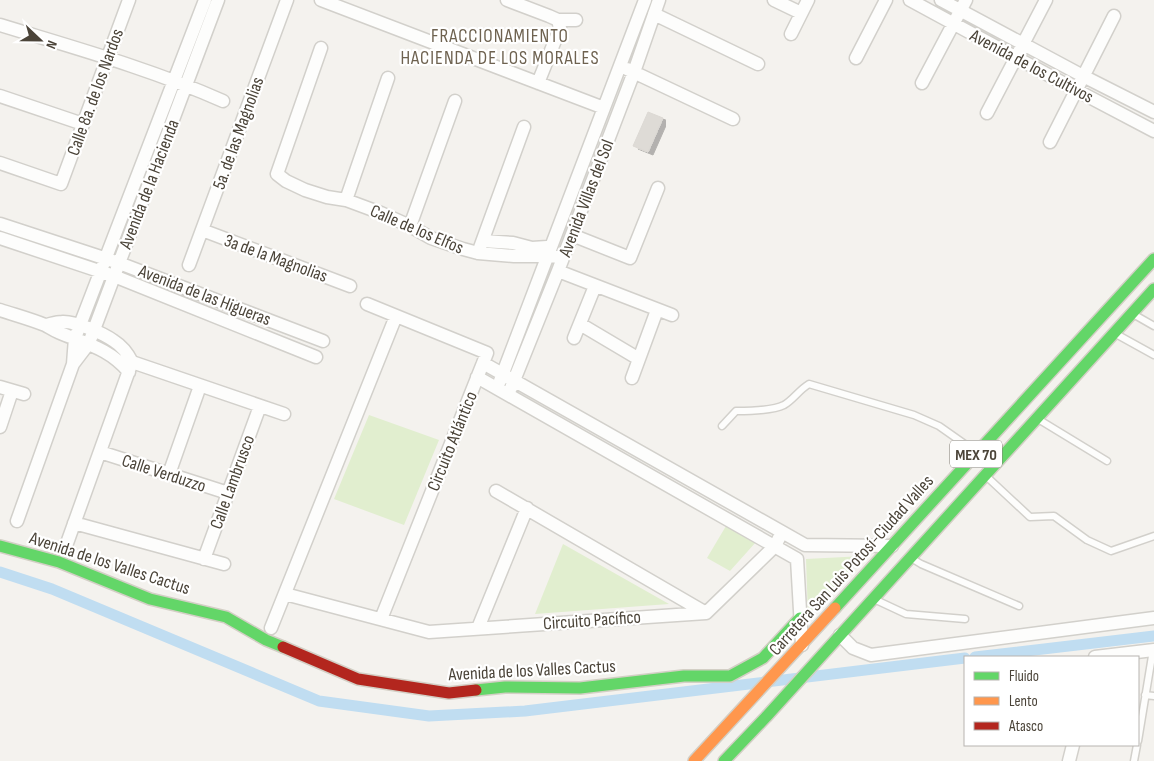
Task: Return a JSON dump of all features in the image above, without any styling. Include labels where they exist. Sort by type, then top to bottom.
[{"type":"main road","name":"Carretera San Luis Potosí-Ciudad Valles","points":[[694,761],[800,648],[1154,258]]},
{"type":"main road","name":"MEX 70","points":[[724,761],[1114,333],[1132,314],[1145,304],[1154,289]]},
{"type":"main road","name":"Avenida de los Valles Cactus","points":[[0,546],[59,562],[150,599],[226,617],[266,640],[358,679],[449,693],[505,687],[580,688],[684,676],[730,676],[763,658],[800,618]]},
{"type":"street","name":"Avenida de la Hacienda","points":[[73,364],[88,343],[114,276],[113,260],[180,82],[205,0]]},
{"type":"street","name":"Avenida de la Hacienda","points":[[180,82],[218,0]]},
{"type":"street","name":"5a. de las Magnolias","points":[[189,265],[287,0]]},
{"type":"street","points":[[322,0],[604,108]]},
{"type":"street","points":[[507,0],[558,20],[576,20]]},
{"type":"street","name":"Avenida Villas del Sol","points":[[502,392],[550,251],[645,0]]},
{"type":"street","name":"Avenida Villas del Sol","points":[[508,377],[558,271],[634,72],[659,0]]},
{"type":"street","points":[[774,0],[801,13]]},
{"type":"street","points":[[790,34],[808,0]]},
{"type":"street","points":[[856,58],[886,0]]},
{"type":"street","name":"Avenida de los Cultivos","points":[[910,0],[1154,131]]},
{"type":"street","name":"Avenida de los Cultivos","points":[[941,0],[963,5],[1023,44],[1154,112]]},
{"type":"street","points":[[987,113],[1046,0]]},
{"type":"street","name":"Calle 8a. de los Nardos","points":[[0,164],[61,184],[108,58],[125,1]]},
{"type":"street","points":[[922,83],[963,5]]},
{"type":"street","points":[[654,14],[758,64]]},
{"type":"street","points":[[1050,142],[1114,16]]},
{"type":"street","points":[[538,84],[560,28],[558,20]]},
{"type":"street","points":[[0,25],[180,82],[223,101]]},
{"type":"street","name":"Calle de los Elfos","points":[[321,48],[277,174],[286,181],[305,190],[327,197],[346,200],[380,213],[450,246],[478,253],[514,256],[567,247]]},
{"type":"street","points":[[621,66],[733,119]]},
{"type":"street","points":[[346,200],[388,78]]},
{"type":"street","points":[[0,96],[83,124]]},
{"type":"street","points":[[410,226],[455,101]]},
{"type":"street","points":[[478,253],[524,127]]},
{"type":"street","points":[[567,247],[630,258],[658,188]]},
{"type":"street","name":"Avenida de las Higueras","points":[[0,224],[113,260],[323,341]]},
{"type":"street","name":"3a de la Magnolias","points":[[202,230],[350,286]]},
{"type":"street","name":"Avenida de las Higueras","points":[[0,238],[114,276],[316,357]]},
{"type":"street","name":"Calle de los Elfos","points":[[482,241],[513,243],[550,251]]},
{"type":"street","name":"Avenida de la Hacienda","points":[[17,521],[73,364],[75,338],[101,272],[113,260]]},
{"type":"street","points":[[558,271],[672,315]]},
{"type":"street","points":[[574,338],[595,286]]},
{"type":"street","points":[[367,304],[487,353],[483,363],[805,545],[892,546]]},
{"type":"street","points":[[0,310],[46,325],[56,331],[88,343],[130,367],[200,386],[284,414]]},
{"type":"street","points":[[632,378],[657,310]]},
{"type":"street","points":[[249,330],[254,314]]},
{"type":"street","points":[[271,628],[396,316]]},
{"type":"street","points":[[46,325],[58,322],[80,325],[114,340],[121,346],[130,367],[66,546]]},
{"type":"street","points":[[580,324],[640,359]]},
{"type":"street","name":"Circuito Atlántico","points":[[381,619],[483,363]]},
{"type":"street","points":[[477,378],[797,559]]},
{"type":"street","points":[[169,474],[200,386]]},
{"type":"street","points":[[0,427],[12,391]]},
{"type":"street","name":"Calle Lambrusco","points":[[204,559],[260,406]]},
{"type":"street","name":"Calle Verduzzo","points":[[100,452],[228,493]]},
{"type":"street","points":[[662,482],[670,469]]},
{"type":"street","points":[[496,491],[706,613],[775,546],[782,532]]},
{"type":"street","points":[[478,628],[526,508]]},
{"type":"street","points":[[74,523],[224,564]]},
{"type":"street","points":[[800,648],[797,559],[805,545]]},
{"type":"street","points":[[285,594],[381,619]]},
{"type":"street","name":"Circuito Pacífico","points":[[381,619],[429,632],[706,613]]},
{"type":"street","points":[[840,635],[854,648],[871,655],[1154,618]]},
{"type":"street","points":[[1103,656],[1153,650]]},
{"type":"street","points":[[1069,761],[1073,746]]},
{"type":"lane","points":[[1132,314],[1154,326]]},
{"type":"lane","points":[[1114,333],[1154,355]]},
{"type":"lane","points":[[722,426],[736,411],[757,411],[783,405],[809,384],[914,415],[939,426],[977,452]]},
{"type":"lane","points":[[1036,418],[1107,461]]},
{"type":"lane","points":[[985,475],[1030,516],[1054,516],[1088,540],[1111,551],[1154,536]]},
{"type":"lane","points":[[910,558],[1019,606]]},
{"type":"lane","points":[[873,599],[906,614],[965,619]]},
{"type":"lane","points":[[1139,736],[1153,650]]},
{"type":"lane","points":[[1145,695],[1154,696]]},
{"type":"lane","points":[[1134,761],[1137,746]]},
{"type":"green space","points":[[369,415],[439,440],[404,525],[334,499]]},
{"type":"green space","points":[[726,526],[756,542],[730,571],[707,558]]},
{"type":"green space","points":[[563,544],[669,604],[535,614]]},
{"type":"green space","points":[[864,556],[808,616],[806,559]]},
{"type":"building","points":[[648,112],[663,118],[648,152],[633,146]]},
{"type":"waterway","points":[[0,572],[52,589],[319,701],[429,716],[525,711],[964,658]]},
{"type":"waterway","points":[[984,656],[1154,636]]},
{"type":"traffic: fast","points":[[835,608],[1154,259]]},
{"type":"traffic: fast","points":[[724,761],[1154,289]]},
{"type":"traffic: fast","points":[[0,546],[59,562],[150,599],[226,617],[266,640],[283,647]]},
{"type":"traffic: fast","points":[[476,690],[505,687],[580,688],[684,676],[730,676],[763,658],[800,618]]},
{"type":"traffic: slow","points":[[694,761],[835,608]]},
{"type":"traffic: jam","points":[[283,647],[358,679],[449,693],[476,690]]},
{"type":"district","name":"FRACCIONAMIENTO HACIENDA DE LOS MORALES","points":[[500,46]]}]
